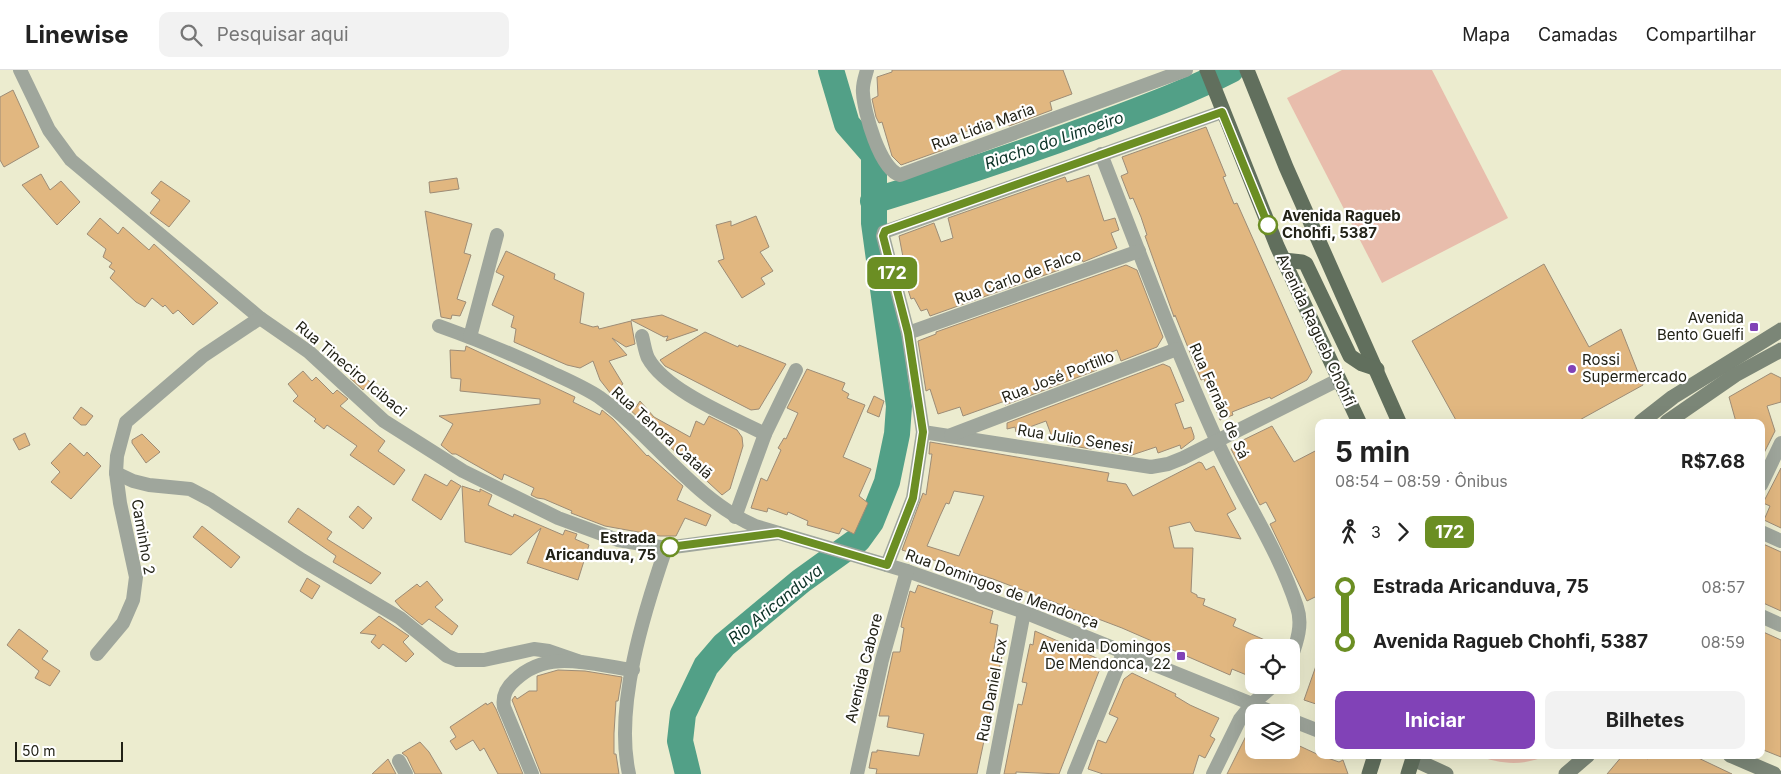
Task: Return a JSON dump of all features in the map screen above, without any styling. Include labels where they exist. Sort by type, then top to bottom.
[{"type":"main road","name":"Avenida Ragueb Chohfi","points":[[1207,70],[1284,260],[1358,419]]},
{"type":"main road","points":[[1248,70],[1286,167],[1398,419]]},
{"type":"main road","points":[[1284,260],[1306,264],[1350,356],[1362,364],[1377,369]]},
{"type":"main road","points":[[1645,419],[1673,397],[1775,333]]},
{"type":"main road","points":[[1671,419],[1735,375],[1781,351]]},
{"type":"main road","points":[[1368,774],[1374,759]]},
{"type":"main road","points":[[1408,774],[1411,759]]},
{"type":"main road","points":[[1418,759],[1446,774]]},
{"type":"main road","points":[[1566,774],[1583,759]]},
{"type":"main road","points":[[1739,759],[1774,774]]},
{"type":"street","name":"Rua Tineciro Icibaci","points":[[20,70],[49,130],[71,160],[260,318],[309,352],[384,421],[463,471],[588,531],[618,540],[666,548],[778,533]]},
{"type":"street","name":"Rua Lidia Maria","points":[[867,70],[863,92],[872,130],[889,168],[894,173],[900,174],[1186,70]]},
{"type":"street","points":[[1101,154],[1220,106]]},
{"type":"street","name":"Rua Fernão de Sá","points":[[1101,154],[1177,349],[1217,440],[1285,577],[1298,608],[1300,624],[1298,639]]},
{"type":"street","name":"Rua Domingos de Mendonça","points":[[887,565],[913,498],[923,432],[908,333],[883,236],[885,231],[1101,154]]},
{"type":"street","points":[[470,336],[496,235]]},
{"type":"street","name":"Rua Carlo de Falco","points":[[908,333],[1139,251]]},
{"type":"street","name":"Caminho 2","points":[[97,654],[123,623],[133,600],[136,578],[120,503],[116,474],[126,422],[202,356],[260,318]]},
{"type":"street","name":"Rua Tenora Catalã","points":[[439,326],[470,336],[598,397],[626,420],[704,492],[735,517],[778,533]]},
{"type":"street","points":[[1775,333],[1781,351]]},
{"type":"street","points":[[642,336],[647,357],[656,370],[670,383],[765,434]]},
{"type":"street","name":"Rua José Portillo","points":[[950,436],[1177,349]]},
{"type":"street","points":[[735,517],[765,434],[796,370]]},
{"type":"street","name":"Rua Julio Senesi","points":[[923,432],[1134,466],[1168,464],[1338,380]]},
{"type":"street","points":[[1765,477],[1781,443]]},
{"type":"street","points":[[116,474],[149,485],[190,489],[206,497],[326,575],[400,618],[447,656],[457,660],[484,660],[534,649],[549,651],[581,662]]},
{"type":"street","name":"Rua Domingos de Mendonça","points":[[778,533],[907,571],[1024,612],[1252,704]]},
{"type":"street","points":[[1765,534],[1781,541]]},
{"type":"street","points":[[629,774],[625,754],[625,732],[633,670],[640,629],[666,548]]},
{"type":"street","name":"Avenida Cabore","points":[[857,774],[882,660],[907,571]]},
{"type":"street","name":"Rua Daniel Fox","points":[[992,774],[1024,612]]},
{"type":"street","points":[[1765,618],[1781,625]]},
{"type":"street","points":[[1074,774],[1124,651]]},
{"type":"street","points":[[532,774],[504,707],[503,699],[505,692],[524,672],[538,663],[552,660],[581,662],[633,670]]},
{"type":"street","points":[[1252,704],[1264,694]]},
{"type":"street","points":[[1214,774],[1240,719],[1245,713]]},
{"type":"street","points":[[1300,724],[1315,730]]},
{"type":"street","points":[[399,761],[406,774]]},
{"type":"shaded area","points":[[1342,70],[1432,70],[1508,218],[1382,283],[1287,98]]},
{"type":"shaded area","points":[[1489,759],[1539,759],[1512,763]]},
{"type":"building","points":[[892,70],[1063,70],[1072,94],[1050,102],[1052,110],[1009,126],[1006,118],[938,141],[943,150],[901,165],[892,156],[882,122],[879,123],[876,117],[872,99],[878,96],[877,77],[892,72]]},
{"type":"building","points":[[13,90],[39,147],[4,167],[0,160],[0,97]]},
{"type":"building","points":[[1206,127],[1226,176],[1223,177],[1234,204],[1237,203],[1312,372],[1307,380],[1271,399],[1270,397],[1232,412],[1233,415],[1220,420],[1204,379],[1201,380],[1175,315],[1174,317],[1145,236],[1147,235],[1141,217],[1133,198],[1130,199],[1121,176],[1128,173],[1122,157]]},
{"type":"building","points":[[41,174],[50,190],[61,181],[80,202],[57,225],[22,185]]},
{"type":"building","points":[[1089,175],[1104,221],[1115,218],[1119,230],[1111,233],[1117,248],[1083,262],[1080,255],[1056,263],[1059,270],[930,316],[927,309],[921,311],[914,298],[911,299],[898,259],[903,257],[899,236],[934,223],[941,242],[953,238],[948,218],[1065,177],[1067,182]]},
{"type":"building","points":[[457,178],[459,189],[430,193],[429,182]]},
{"type":"building","points":[[161,181],[190,201],[169,227],[150,213],[160,200],[151,193]]},
{"type":"building","points":[[425,211],[472,224],[464,253],[471,255],[457,299],[466,302],[460,316],[452,315],[451,319],[441,317]]},
{"type":"building","points":[[756,216],[769,247],[760,252],[773,271],[761,278],[765,284],[742,298],[718,261],[724,259],[716,225],[731,221],[731,226]]},
{"type":"building","points":[[100,218],[118,234],[123,227],[149,250],[154,244],[218,303],[193,325],[178,310],[173,314],[165,305],[163,307],[152,298],[145,307],[136,302],[110,278],[115,271],[109,267],[112,263],[103,257],[106,249],[87,234]]},
{"type":"building","points":[[506,251],[555,274],[554,279],[584,293],[580,323],[593,327],[598,326],[599,329],[631,321],[635,344],[626,347],[612,338],[627,355],[609,361],[623,384],[611,394],[600,380],[593,361],[580,368],[567,365],[514,342],[516,329],[511,327],[514,316],[492,305],[504,276],[496,272]]},
{"type":"building","points":[[1544,264],[1589,347],[1621,329],[1643,385],[1581,419],[1455,419],[1412,341]]},
{"type":"building","points":[[1126,265],[1137,270],[1163,337],[1157,347],[1121,361],[1117,350],[1093,359],[1097,370],[1005,405],[1005,401],[963,416],[960,407],[938,414],[930,389],[926,391],[918,341],[936,334],[936,332]]},
{"type":"building","points":[[662,315],[698,330],[666,341],[668,336],[664,337],[631,320]]},
{"type":"building","points":[[705,332],[738,347],[739,345],[786,364],[759,409],[751,410],[665,366],[660,360]]},
{"type":"building","points":[[466,346],[575,397],[573,402],[600,415],[602,410],[613,419],[647,456],[683,486],[677,500],[711,515],[706,526],[685,518],[676,536],[660,536],[605,526],[531,495],[534,488],[504,474],[502,480],[456,454],[452,454],[441,445],[453,424],[439,416],[540,404],[540,399],[460,391],[461,379],[451,378],[450,350],[465,351]]},
{"type":"building","points":[[1163,364],[1170,367],[1184,401],[1175,404],[1184,429],[1191,427],[1194,436],[1194,439],[1181,449],[1180,445],[1158,453],[1156,447],[1132,455],[1108,451],[1105,444],[1091,449],[1067,445],[1064,436],[1053,440],[1046,421],[1016,432],[1015,427],[1007,429],[1007,423]]},
{"type":"building","points":[[807,369],[845,383],[842,390],[849,394],[847,398],[865,405],[843,457],[871,469],[859,496],[868,503],[854,534],[842,528],[839,534],[807,525],[808,521],[788,512],[787,515],[768,508],[767,512],[751,508],[761,478],[767,481],[781,450],[778,448],[784,438],[786,439],[798,413],[787,408]]},
{"type":"building","points":[[303,371],[312,381],[316,377],[333,394],[337,390],[348,399],[340,406],[385,441],[378,451],[405,470],[394,485],[350,455],[357,446],[327,425],[324,429],[314,421],[316,419],[293,401],[298,396],[288,384]]},
{"type":"building","points":[[357,371],[370,382],[363,390],[350,378]]},
{"type":"building","points":[[1771,373],[1781,378],[1781,402],[1767,406],[1775,431],[1765,451],[1765,419],[1735,419],[1729,397]]},
{"type":"building","points":[[874,396],[884,401],[879,417],[867,412]]},
{"type":"building","points":[[640,401],[654,417],[690,437],[696,421],[704,425],[709,416],[737,430],[742,437],[743,446],[730,489],[722,495],[628,408],[631,404],[636,407]]},
{"type":"building","points":[[81,407],[93,416],[86,425],[81,425],[73,418]]},
{"type":"building","points":[[1272,426],[1294,462],[1315,451],[1315,597],[1307,601],[1270,524],[1276,521],[1266,502],[1260,505],[1231,449],[1240,444],[1239,442]]},
{"type":"building","points":[[25,433],[30,445],[19,450],[13,439]]},
{"type":"building","points":[[142,434],[160,452],[146,463],[132,443],[132,440]]},
{"type":"building","points":[[930,442],[1109,473],[1107,481],[1126,484],[1133,496],[1199,462],[1202,463],[1206,470],[1214,466],[1236,509],[1227,514],[1241,539],[1195,531],[1190,522],[1169,527],[1174,548],[1193,548],[1191,592],[1197,595],[1197,597],[1205,599],[1203,605],[1236,619],[1233,626],[1263,639],[1245,639],[1245,674],[1232,669],[1230,675],[1122,628],[993,579],[902,550],[923,493],[926,495],[932,454],[929,454]],"holes":[[[954,491],[984,496],[959,556],[927,546],[946,503],[949,504]]]},
{"type":"building","points":[[70,443],[84,456],[87,452],[101,466],[71,499],[51,482],[60,472],[51,463]]},
{"type":"building","points":[[1781,468],[1781,528],[1765,520],[1770,506],[1765,504],[1765,499]]},
{"type":"building","points":[[425,474],[447,486],[451,480],[461,486],[441,520],[412,500]]},
{"type":"building","points":[[462,486],[480,492],[480,489],[492,495],[488,505],[513,517],[514,514],[563,535],[565,530],[577,534],[575,539],[589,545],[578,580],[527,563],[541,528],[511,555],[465,542]]},
{"type":"building","points":[[358,506],[372,518],[363,529],[349,517]]},
{"type":"building","points":[[298,508],[332,532],[327,539],[381,573],[371,584],[333,562],[336,556],[288,522]]},
{"type":"building","points":[[202,526],[240,557],[231,568],[193,537]]},
{"type":"building","points":[[1765,545],[1781,552],[1781,611],[1765,604]]},
{"type":"building","points":[[307,578],[320,586],[312,599],[300,591]]},
{"type":"building","points":[[427,581],[443,600],[435,607],[458,626],[452,635],[429,619],[422,625],[395,601],[417,584],[420,587]]},
{"type":"building","points":[[918,585],[993,611],[990,623],[998,625],[994,649],[1003,651],[977,774],[876,774],[877,769],[869,768],[872,752],[877,752],[877,750],[919,756],[924,734],[887,727],[889,716],[879,716],[893,652],[900,652],[904,628],[901,627],[910,591],[915,593]]},
{"type":"building","points":[[379,616],[409,636],[403,642],[414,654],[406,662],[383,644],[379,649],[371,642],[376,635],[360,633]]},
{"type":"building","points":[[19,629],[48,651],[42,659],[60,671],[50,686],[35,678],[39,671],[7,645]]},
{"type":"building","points":[[1035,631],[1101,660],[1101,666],[1059,774],[1016,772],[1016,774],[1004,774],[1018,704],[1022,705],[1027,683],[1022,682],[1030,644],[1033,645]]},
{"type":"building","points":[[1765,633],[1781,640],[1781,757],[1765,751]]},
{"type":"building","points":[[1315,669],[1315,704],[1304,700]]},
{"type":"building","points":[[558,670],[585,671],[622,677],[618,701],[616,701],[614,733],[614,754],[616,754],[619,774],[541,774],[512,700],[515,696],[517,699],[529,691],[537,691],[537,676]]},
{"type":"building","points":[[1132,673],[1176,694],[1175,696],[1190,705],[1219,718],[1210,736],[1215,739],[1205,758],[1199,755],[1193,774],[1103,774],[1088,769],[1098,740],[1106,743],[1118,718],[1109,714],[1124,679]]},
{"type":"building","points":[[492,702],[523,774],[498,774],[484,748],[480,751],[473,740],[456,750],[450,741],[456,737],[450,727],[486,703],[487,705]]},
{"type":"building","points":[[1245,738],[1245,759],[1300,759],[1300,746],[1315,753],[1315,759],[1330,759],[1339,762],[1343,760],[1348,774],[1227,774]]},
{"type":"building","points":[[420,742],[429,752],[442,774],[415,774],[407,757],[402,753]]},
{"type":"building","points":[[388,759],[396,774],[372,774]]},
{"type":"building","points":[[1620,759],[1700,759],[1732,774],[1607,774]]},
{"type":"waterway","name":"Rio Aricanduva","points":[[688,774],[680,741],[683,714],[706,666],[724,645],[801,581],[858,540],[871,522],[887,482],[897,434],[899,406],[874,223],[874,155],[847,124],[831,70]]},
{"type":"waterway","name":"Riacho do Limoeiro","points":[[873,201],[986,165],[1071,135],[1166,99],[1231,70]]},
{"type":"bus line","name":"172","points":[[670,547],[763,533],[778,533],[887,565],[913,498],[923,432],[908,333],[883,236],[885,231],[1222,112],[1268,225]]},
{"type":"place","name":"Avenida Ragueb Chohfi, 5387","points":[[1268,225]]},
{"type":"place","name":"Avenida Bento Guelfi","points":[[1754,327]]},
{"type":"place","name":"Rossi Supermercado","points":[[1572,369]]},
{"type":"place","name":"Estrada Aricanduva, 75","points":[[670,547]]},
{"type":"place","name":"Avenida Domingos De Mendonca, 22","points":[[1181,656]]}]
